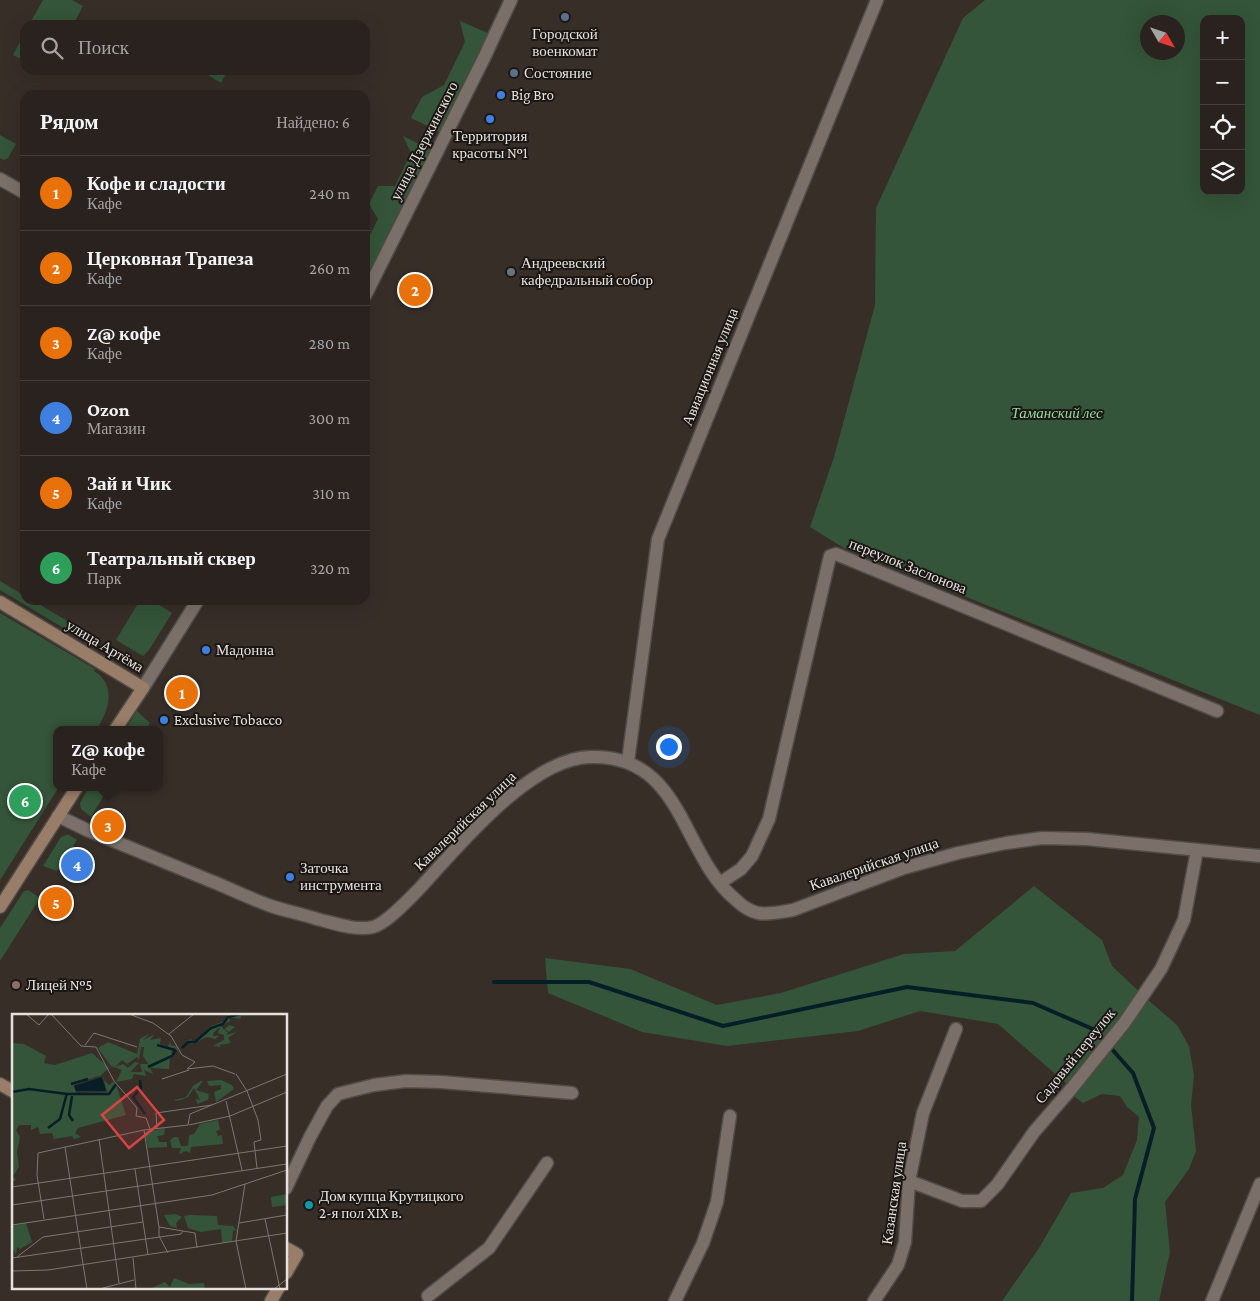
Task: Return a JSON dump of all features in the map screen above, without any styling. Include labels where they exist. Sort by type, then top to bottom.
[{"type":"main road","name":"улица Артёма","points":[[0,602],[143,688]]},
{"type":"main road","points":[[117,726],[143,688]]},
{"type":"main road","points":[[0,907],[74,791]]},
{"type":"main road","points":[[0,1084],[12,1091]]},
{"type":"main road","points":[[288,1266],[292,1251]]},
{"type":"main road","points":[[271,1301],[278,1288]]},
{"type":"street","name":"улица Дзержинского","points":[[370,286],[511,0]]},
{"type":"street","name":"Авиационная улица","points":[[628,762],[658,539],[877,0]]},
{"type":"street","points":[[0,179],[20,190]]},
{"type":"street","name":"переулок Заслонова","points":[[720,883],[741,869],[752,856],[769,819],[830,556],[836,554],[1217,711]]},
{"type":"street","points":[[143,688],[195,605]]},
{"type":"street","name":"Кавалерийская улица","points":[[58,816],[87,830],[271,906],[358,928],[374,927],[404,905],[502,803],[525,784],[547,769],[568,761],[587,757],[608,757],[628,762],[643,770],[668,796],[681,815],[710,869],[729,895],[743,906],[758,913],[774,913],[816,902],[904,868],[958,853],[1042,838],[1087,839],[1260,856]]},
{"type":"street","name":"Садовый переулок","points":[[910,1180],[962,1201],[981,1201],[997,1185],[1034,1132],[1072,1088],[1124,1022],[1161,969],[1184,920],[1197,850]]},
{"type":"street","name":"Казанская улица","points":[[874,1301],[898,1265],[905,1242],[910,1180],[923,1114],[956,1029]]},
{"type":"street","points":[[288,1184],[310,1137],[328,1106],[338,1094],[374,1085],[406,1081],[572,1093]]},
{"type":"street","points":[[675,1301],[703,1244],[718,1202],[730,1116]]},
{"type":"street","points":[[428,1296],[489,1248],[547,1163]]},
{"type":"street","points":[[1212,1301],[1260,1184]]},
{"type":"green space","points":[[43,0],[72,0],[83,6],[76,20],[32,20]]},
{"type":"green space","name":"Таманский лес","points":[[985,0],[1260,0],[1260,715],[844,548],[810,527],[834,457],[875,305],[876,208],[963,18]]},
{"type":"green space","points":[[460,21],[490,34],[442,133],[411,118],[422,97],[444,85],[465,42]]},
{"type":"green space","points":[[20,42],[20,58],[13,55]]},
{"type":"green space","points":[[208,75],[225,75],[221,83]]},
{"type":"green space","points":[[0,135],[16,144],[8,158],[4,160],[0,158]]},
{"type":"green space","points":[[403,136],[433,151],[370,275],[370,235],[378,219],[370,206],[370,202],[378,186],[395,186],[411,153]]},
{"type":"green space","points":[[0,581],[20,593],[20,602],[0,590]]},
{"type":"green space","points":[[25,605],[40,605],[81,629],[77,636]]},
{"type":"green space","points":[[137,605],[159,605],[172,613],[149,650],[143,656],[116,640]]},
{"type":"green space","points":[[0,613],[95,669],[94,671],[106,683],[108,699],[107,707],[99,726],[53,726],[53,791],[56,791],[0,880]]},
{"type":"green space","points":[[137,711],[150,723],[148,726],[128,726]]},
{"type":"green space","points":[[87,791],[107,791],[91,817],[81,809],[80,803]]},
{"type":"green space","points":[[66,835],[77,840],[57,871],[43,866],[61,837]]},
{"type":"green space","points":[[1034,886],[1102,940],[1112,966],[1177,1025],[1189,1046],[1194,1075],[1191,1105],[1196,1151],[1189,1169],[1165,1202],[1170,1252],[1159,1301],[1002,1301],[1039,1248],[1071,1193],[1103,1188],[1123,1175],[1137,1140],[1139,1117],[1127,1107],[1120,1096],[1102,1094],[1083,1103],[1072,1095],[1068,1085],[998,1024],[920,1011],[858,1031],[727,1046],[642,1032],[548,993],[545,958],[630,969],[717,1005],[781,993],[904,954],[955,951]]},
{"type":"green space","points":[[28,890],[40,898],[0,961],[0,928],[24,891]]},
{"type":"waterway","points":[[494,982],[589,982],[723,1026],[907,987],[1033,1003],[1095,1030],[1133,1073],[1154,1128],[1135,1199],[1132,1301]]},
{"type":"place","name":"Городской военкомат","points":[[565,17]]},
{"type":"place","name":"Состояние","points":[[514,73]]},
{"type":"place","name":"Big Bro","points":[[501,95]]},
{"type":"place","name":"Территория красоты №1","points":[[490,119]]},
{"type":"place","name":"Андреевский кафедральный собор","points":[[511,272]]},
{"type":"place","name":"Церковная Трапеза","points":[[415,290]]},
{"type":"place","name":"Мадонна","points":[[206,650]]},
{"type":"place","name":"Кофе и сладости","points":[[182,693]]},
{"type":"place","name":"Exclusive Tobacco","points":[[164,720]]},
{"type":"place","name":"Театральный сквер","points":[[25,801]]},
{"type":"place","name":"Z@ кофе","points":[[108,826]]},
{"type":"place","name":"Ozon","points":[[77,865]]},
{"type":"place","name":"Заточка инструмента","points":[[290,877]]},
{"type":"place","name":"Зай и Чик","points":[[56,903]]},
{"type":"place","name":"Лицей №5","points":[[16,985]]},
{"type":"place","name":"Дом купца Крутицкого 2-я пол XIX в.","points":[[309,1205]]}]
